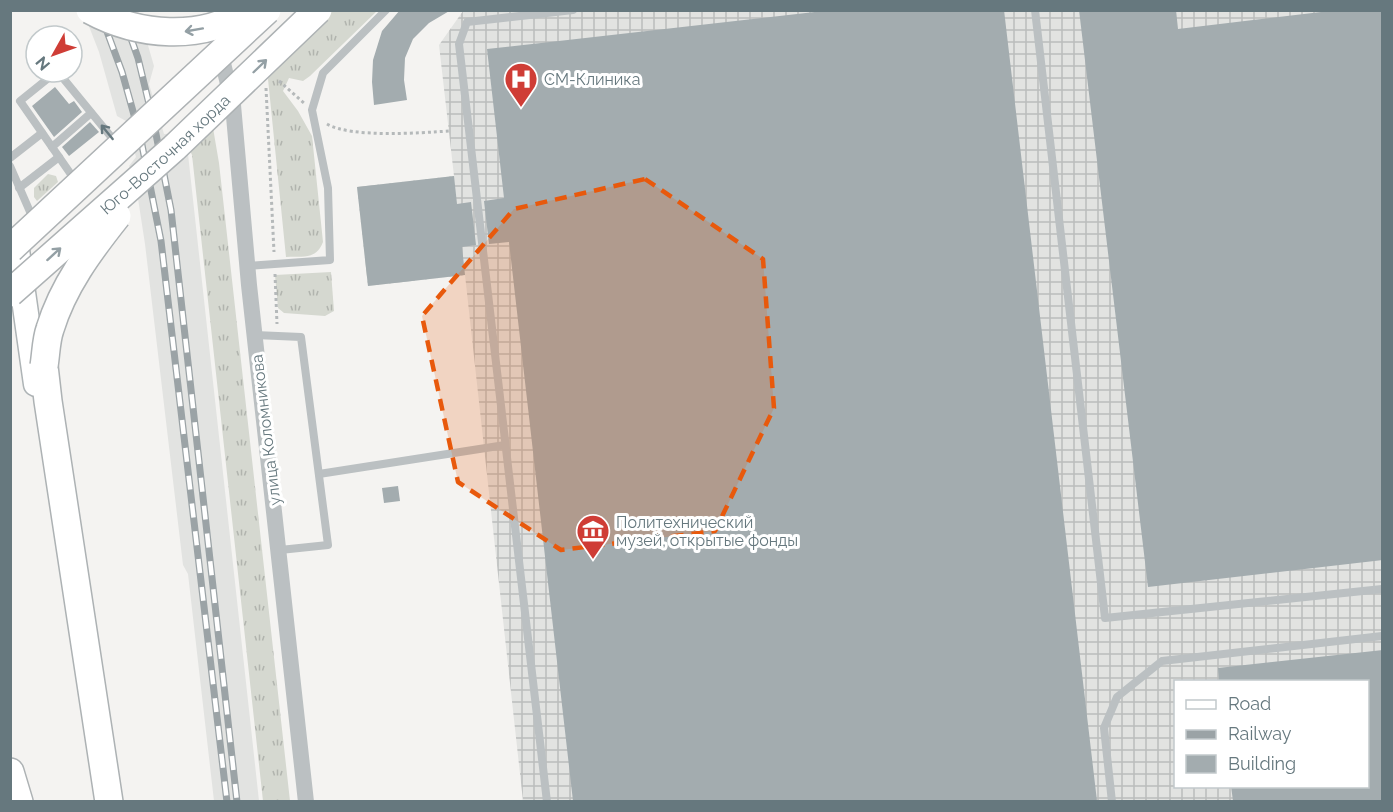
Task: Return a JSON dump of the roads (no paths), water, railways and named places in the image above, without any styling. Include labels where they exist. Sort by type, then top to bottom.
[{"type":"main road","points":[[90,10],[108,20],[167,32],[192,31],[219,24],[249,10]]},
{"type":"main road","name":"Юго-Восточная хорда","points":[[13,252],[267,10]]},
{"type":"main road","points":[[172,106],[272,10]]},
{"type":"main road","name":"Юго-Восточная хорда","points":[[10,293],[174,148],[318,10]]},
{"type":"main road","points":[[95,801],[13,252],[127,147]]},
{"type":"main road","points":[[109,801],[44,366],[49,330],[76,271],[95,243],[174,148]]},
{"type":"main road","points":[[10,772],[19,801]]},
{"type":"street","name":"улица Коломникова","points":[[222,59],[233,105],[247,266],[306,801]]},
{"type":"lane","points":[[247,266],[330,260],[328,188],[312,110],[323,74],[386,10]]},
{"type":"lane","points":[[547,801],[459,44],[467,22],[573,10]]},
{"type":"lane","points":[[1035,10],[1105,618],[1383,589]]},
{"type":"lane","points":[[42,84],[20,101],[82,189]]},
{"type":"lane","points":[[67,84],[91,113],[127,147]]},
{"type":"lane","points":[[52,147],[91,113]]},
{"type":"lane","points":[[10,158],[42,133]]},
{"type":"lane","points":[[20,188],[59,157]]},
{"type":"lane","points":[[10,166],[39,230]]},
{"type":"lane","points":[[255,335],[301,337],[328,544],[280,550]]},
{"type":"lane","points":[[319,474],[505,445]]},
{"type":"lane","points":[[1112,801],[1104,728],[1117,697],[1162,661],[1383,636]]},
{"type":"railway","points":[[99,10],[122,72],[141,140],[161,241],[227,802]]},
{"type":"railway","points":[[121,10],[138,58],[171,210],[237,802]]},
{"type":"place","name":"СМ-Клиника","points":[[521,108]]},
{"type":"place","name":"Политехнический музей, открытые фонды","points":[[593,560]]}]
